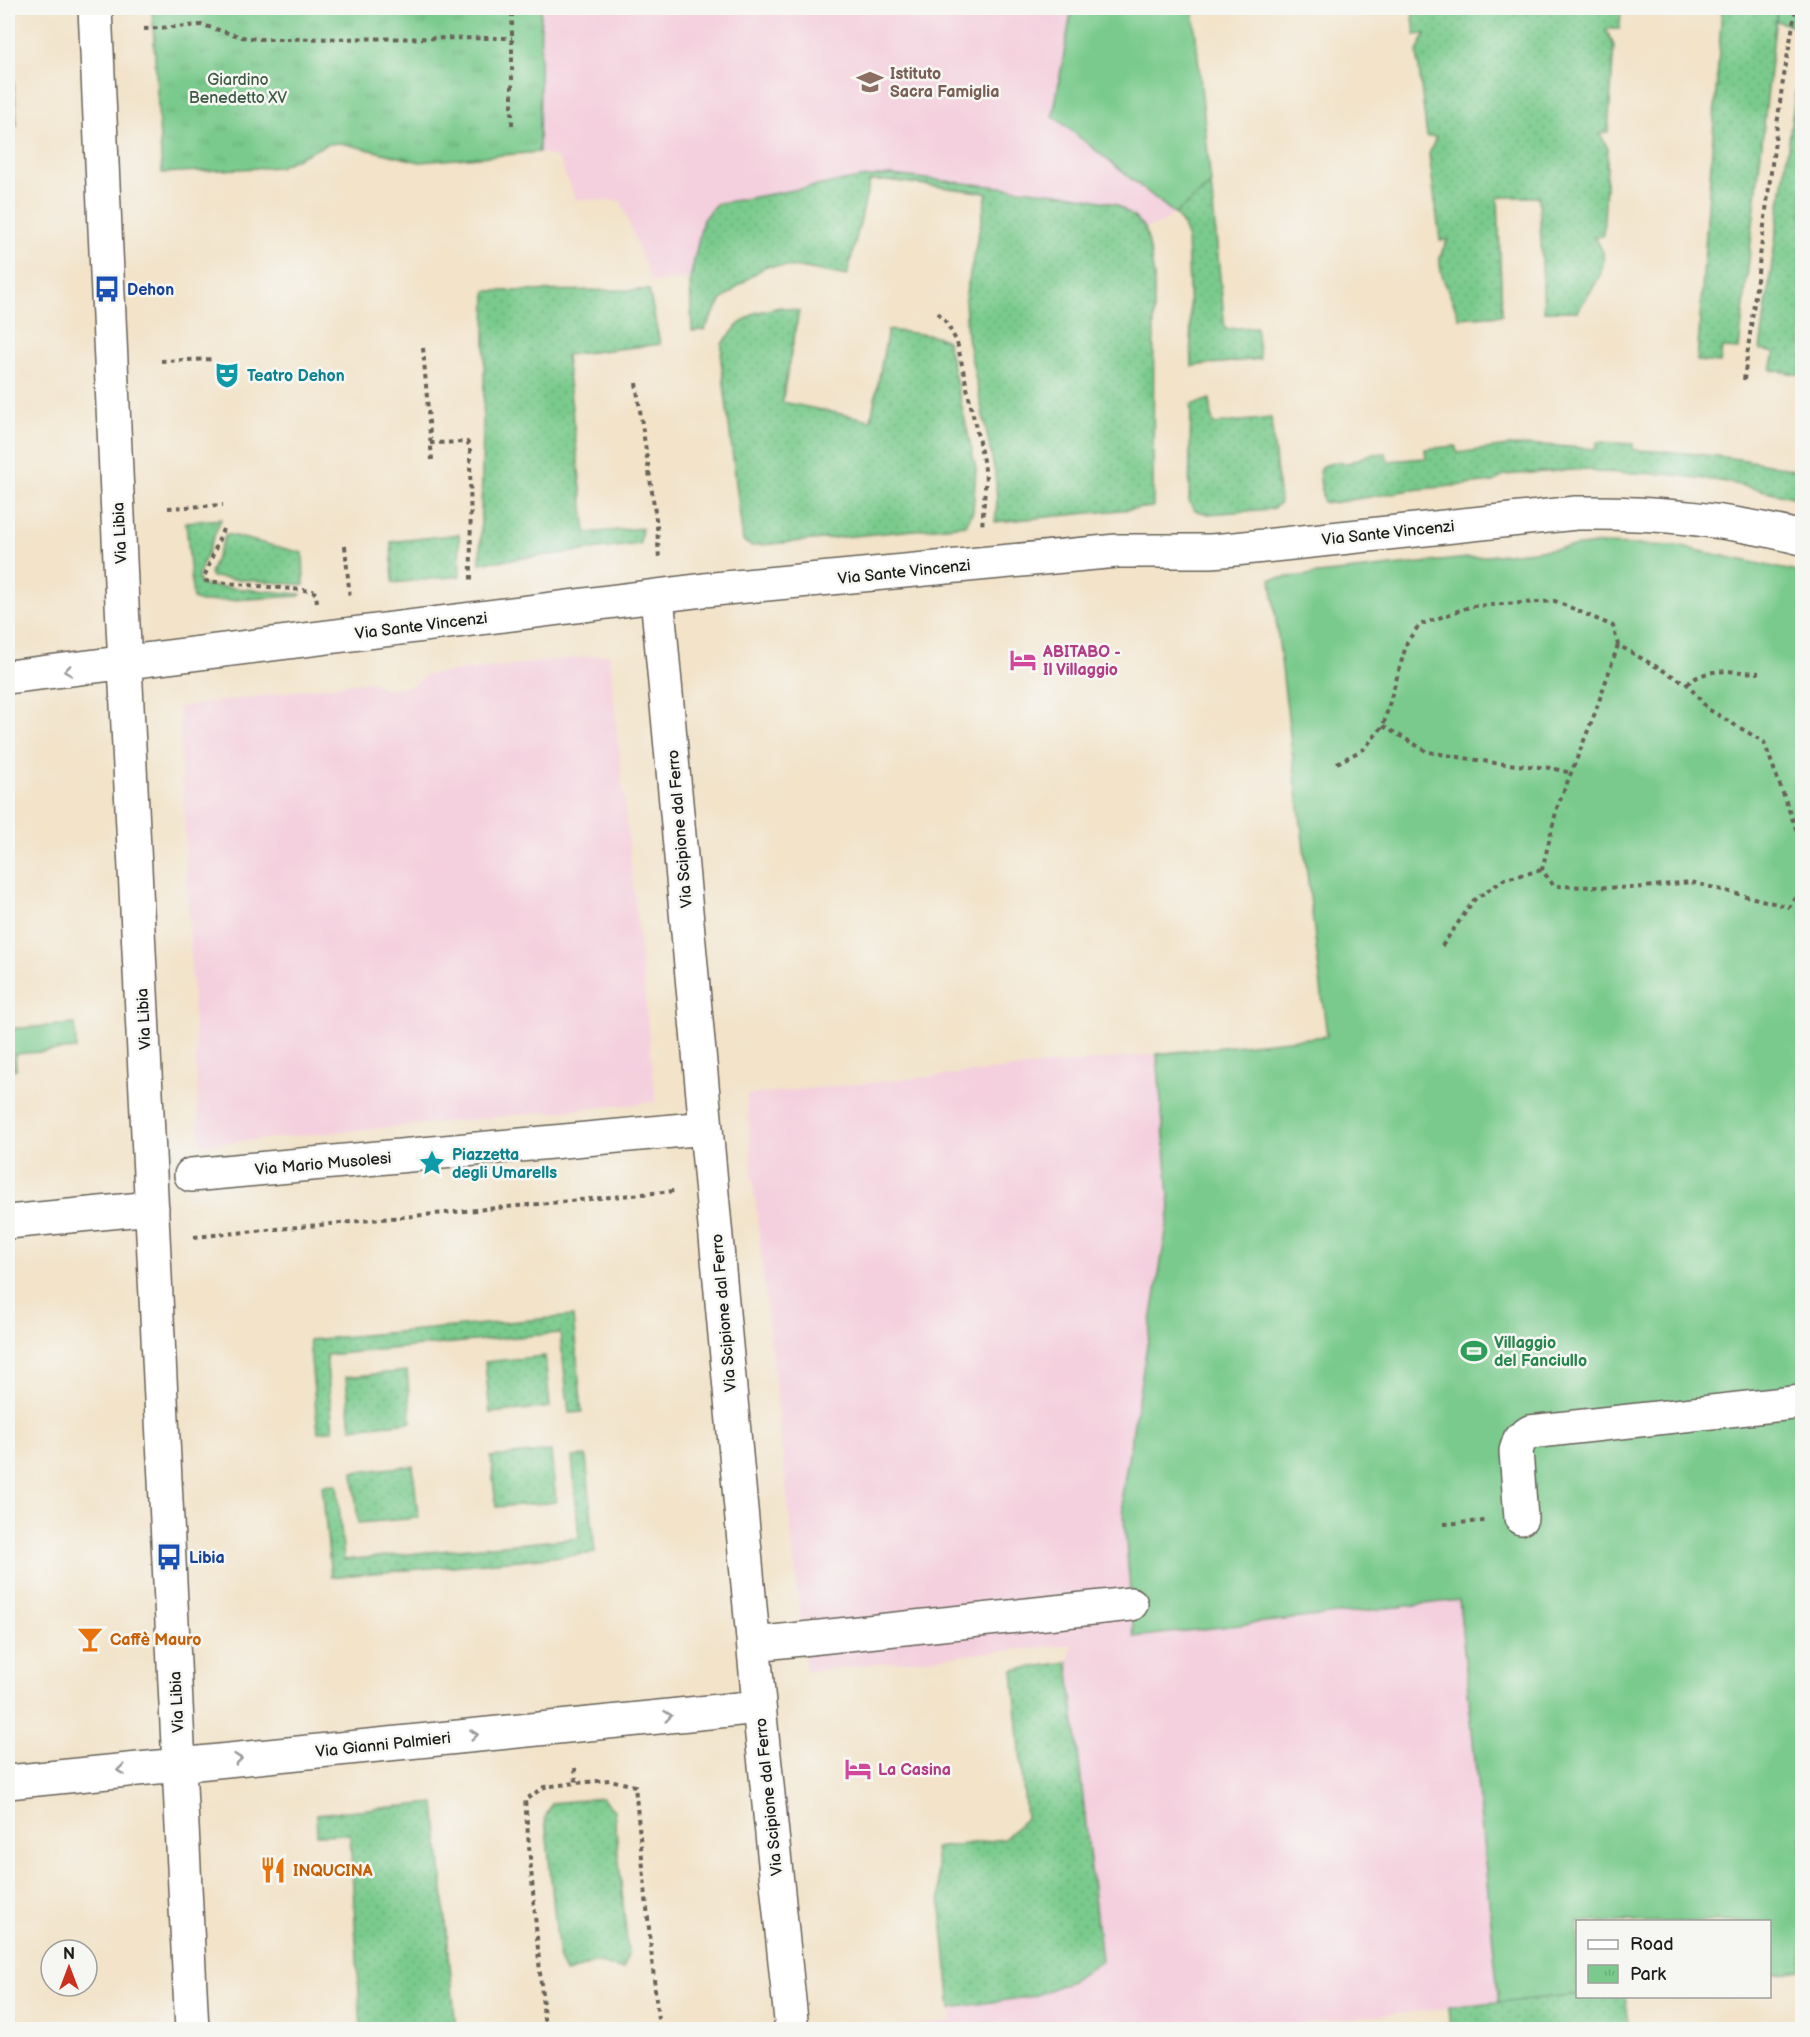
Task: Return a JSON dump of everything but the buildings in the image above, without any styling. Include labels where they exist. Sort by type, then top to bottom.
[{"type":"street","name":"Via Libia","points":[[95,8],[192,2030]]},
{"type":"street","name":"Via Sante Vincenzi","points":[[8,677],[657,596],[1117,551],[1235,549],[1576,513],[1686,517],[1742,525],[1803,538]]},
{"type":"street","name":"Via Scipione dal Ferro","points":[[657,596],[759,1707],[792,2030]]},
{"type":"street","name":"Via Mario Musolesi","points":[[191,1175],[706,1128]]},
{"type":"street","points":[[8,1222],[152,1208]]},
{"type":"street","points":[[1521,1518],[1516,1451],[1520,1439],[1530,1432],[1803,1402]]},
{"type":"street","points":[[754,1644],[1131,1604]]},
{"type":"street","name":"Via Gianni Palmieri","points":[[8,1782],[759,1707]]},
{"type":"path","points":[[512,8],[512,125]]},
{"type":"path","points":[[1744,380],[1782,87],[1796,8]]},
{"type":"path","points":[[144,29],[202,25],[242,37],[260,39],[512,38]]},
{"type":"path","points":[[938,313],[957,342],[986,474],[979,564]]},
{"type":"path","points":[[423,348],[432,460]]},
{"type":"path","points":[[161,361],[214,359]]},
{"type":"path","points":[[636,383],[657,526],[659,556],[657,596]]},
{"type":"path","points":[[430,443],[467,442],[470,446],[471,585]]},
{"type":"path","points":[[168,508],[224,505]]},
{"type":"path","points":[[224,529],[205,575],[206,581],[313,591],[317,602]]},
{"type":"path","points":[[345,546],[350,599]]},
{"type":"path","points":[[1337,763],[1364,749],[1383,726],[1407,642],[1419,625],[1472,606],[1555,601],[1613,626],[1618,645],[1595,713],[1557,808],[1542,870]]},
{"type":"path","points":[[1618,645],[1687,684],[1708,709],[1764,742],[1803,845]]},
{"type":"path","points":[[1687,684],[1696,676],[1713,671],[1759,673]]},
{"type":"path","points":[[1383,726],[1428,752],[1495,763],[1551,768],[1571,773]]},
{"type":"path","points":[[1542,870],[1554,886],[1634,888],[1691,882],[1789,907],[1803,891]]},
{"type":"path","points":[[1442,946],[1474,900],[1504,879],[1542,870]]},
{"type":"path","points":[[194,1237],[674,1191]]},
{"type":"path","points":[[575,1768],[576,1783]]},
{"type":"path","points":[[545,2030],[525,1800],[544,1787],[610,1780],[634,1786],[659,2030]]},
{"type":"shaded area","name":"Istituto Sacra Famiglia","points":[[541,8],[1193,8],[1211,184],[1161,224],[1145,228],[1133,216],[890,175],[860,178],[716,204],[703,219],[690,279],[651,282],[621,201],[576,199],[558,158],[539,152]]},
{"type":"shaded area","points":[[609,654],[656,1102],[200,1145],[179,707],[369,681],[384,689],[413,686],[425,675]]},
{"type":"shaded area","points":[[1157,1054],[1170,1208],[1122,1495],[1134,1636],[1459,1600],[1499,2003],[1241,2030],[880,2029],[952,2021],[935,1848],[1004,1839],[1026,1818],[1013,1670],[1068,1662],[1073,1644],[806,1671],[752,1170],[747,1095]]},
{"type":"green space","name":"Giardino Benedetto XV","points":[[152,8],[541,8],[539,152],[420,162],[341,143],[327,144],[279,167],[162,173]]},
{"type":"green space","points":[[1072,8],[1193,8],[1211,184],[1175,214],[1053,116]]},
{"type":"green space","points":[[1412,8],[1621,8],[1620,29],[1606,29],[1614,46],[1608,132],[1600,133],[1608,149],[1603,236],[1594,236],[1602,251],[1602,269],[1578,311],[1544,311],[1539,197],[1498,197],[1502,315],[1459,318],[1441,272],[1441,253],[1448,240],[1440,240],[1429,154],[1436,137],[1427,137],[1417,52],[1425,34],[1415,35]]},
{"type":"green space","points":[[1722,8],[1777,8],[1739,349],[1722,348],[1720,363],[1697,361]]},
{"type":"green space","points":[[1777,8],[1802,8],[1802,29],[1776,21]]},
{"type":"green space","points":[[1802,46],[1801,375],[1771,370],[1775,353],[1760,350]]},
{"type":"green space","points":[[8,53],[11,53],[17,126],[8,126]]},
{"type":"green space","points":[[890,175],[1074,195],[1115,204],[1133,216],[1145,228],[1154,277],[1153,507],[995,522],[997,501],[995,473],[967,337],[965,298],[987,193],[894,181],[870,181],[847,276],[800,267],[766,266],[721,301],[704,330],[692,331],[690,279],[703,219],[716,204],[860,178]]},
{"type":"green space","points":[[1211,184],[1225,329],[1256,327],[1260,359],[1192,366],[1187,236],[1182,223],[1175,214]]},
{"type":"green space","points":[[649,290],[660,344],[566,355],[586,533],[642,528],[640,544],[480,563],[486,291]]},
{"type":"green space","points":[[780,307],[799,311],[782,402],[871,420],[888,330],[936,336],[947,341],[976,469],[973,511],[966,525],[751,546],[743,541],[721,360],[722,344],[738,325],[755,313]]},
{"type":"green space","points":[[1210,399],[1213,424],[1271,418],[1280,503],[1272,509],[1209,514],[1194,510],[1189,501],[1191,405]]},
{"type":"green space","points":[[1597,442],[1633,444],[1633,450],[1740,459],[1802,472],[1802,499],[1721,481],[1666,474],[1596,472],[1587,469],[1504,475],[1494,482],[1411,490],[1332,503],[1323,502],[1319,472],[1323,466],[1336,462],[1348,463],[1371,454],[1386,453],[1388,461],[1426,458],[1425,449],[1456,446],[1457,453],[1508,446],[1542,445],[1596,449]]},
{"type":"green space","points":[[221,519],[198,576],[200,585],[301,594],[299,596],[201,602],[193,599],[186,522]]},
{"type":"green space","points":[[226,534],[303,553],[304,585],[212,577],[210,573]]},
{"type":"green space","points":[[459,534],[460,576],[393,583],[391,542]]},
{"type":"green space","name":"Villaggio del Fanciullo","points":[[1599,544],[1677,546],[1802,573],[1802,1970],[1771,1974],[1771,1920],[1576,1920],[1576,1994],[1499,2003],[1459,1600],[1134,1637],[1122,1495],[1170,1208],[1157,1054],[1327,1036],[1271,579]]},
{"type":"green space","points":[[75,1024],[76,1049],[15,1054],[16,1069],[8,1070],[8,1029]]},
{"type":"green space","points":[[573,1316],[582,1412],[569,1413],[560,1333],[326,1355],[333,1430],[318,1432],[309,1340]]},
{"type":"green space","points":[[545,1356],[550,1407],[490,1413],[485,1362]]},
{"type":"green space","points":[[407,1371],[411,1422],[351,1428],[346,1377]]},
{"type":"green space","points":[[551,1451],[556,1502],[496,1507],[491,1457]]},
{"type":"green space","points":[[586,1456],[595,1553],[331,1577],[322,1485],[337,1484],[344,1560],[579,1538],[572,1457]]},
{"type":"green space","points":[[413,1466],[418,1518],[358,1523],[353,1472]]},
{"type":"green space","points":[[1068,1662],[1101,1961],[1073,1980],[1034,1996],[951,2008],[935,1848],[1004,1839],[1026,1818],[1013,1670]]},
{"type":"green space","points":[[602,1798],[614,1810],[628,1953],[624,1969],[599,1963],[565,1973],[559,1959],[545,1818],[552,1803]]},
{"type":"green space","points":[[435,1803],[456,2029],[361,2029],[350,1834],[317,1835],[316,1814]]},
{"type":"green space","points":[[1576,1994],[1576,1998],[1625,1998],[1630,2029],[1451,2029],[1449,2007]]},
{"type":"place","name":"Istituto Sacra Famiglia","points":[[870,82]]},
{"type":"place","name":"Dehon","points":[[107,289]]},
{"type":"place","name":"Teatro Dehon","points":[[227,375]]},
{"type":"place","name":"ABITABO - Il Villaggio","points":[[1023,660]]},
{"type":"place","name":"Piazzetta degli Umarells","points":[[432,1163]]},
{"type":"place","name":"Villaggio del Fanciullo","points":[[1474,1351]]},
{"type":"place","name":"Libia","points":[[169,1557]]},
{"type":"place","name":"Caffè Mauro","points":[[90,1639]]},
{"type":"place","name":"La Casina","points":[[858,1769]]},
{"type":"place","name":"INQUCINA","points":[[273,1870]]}]
